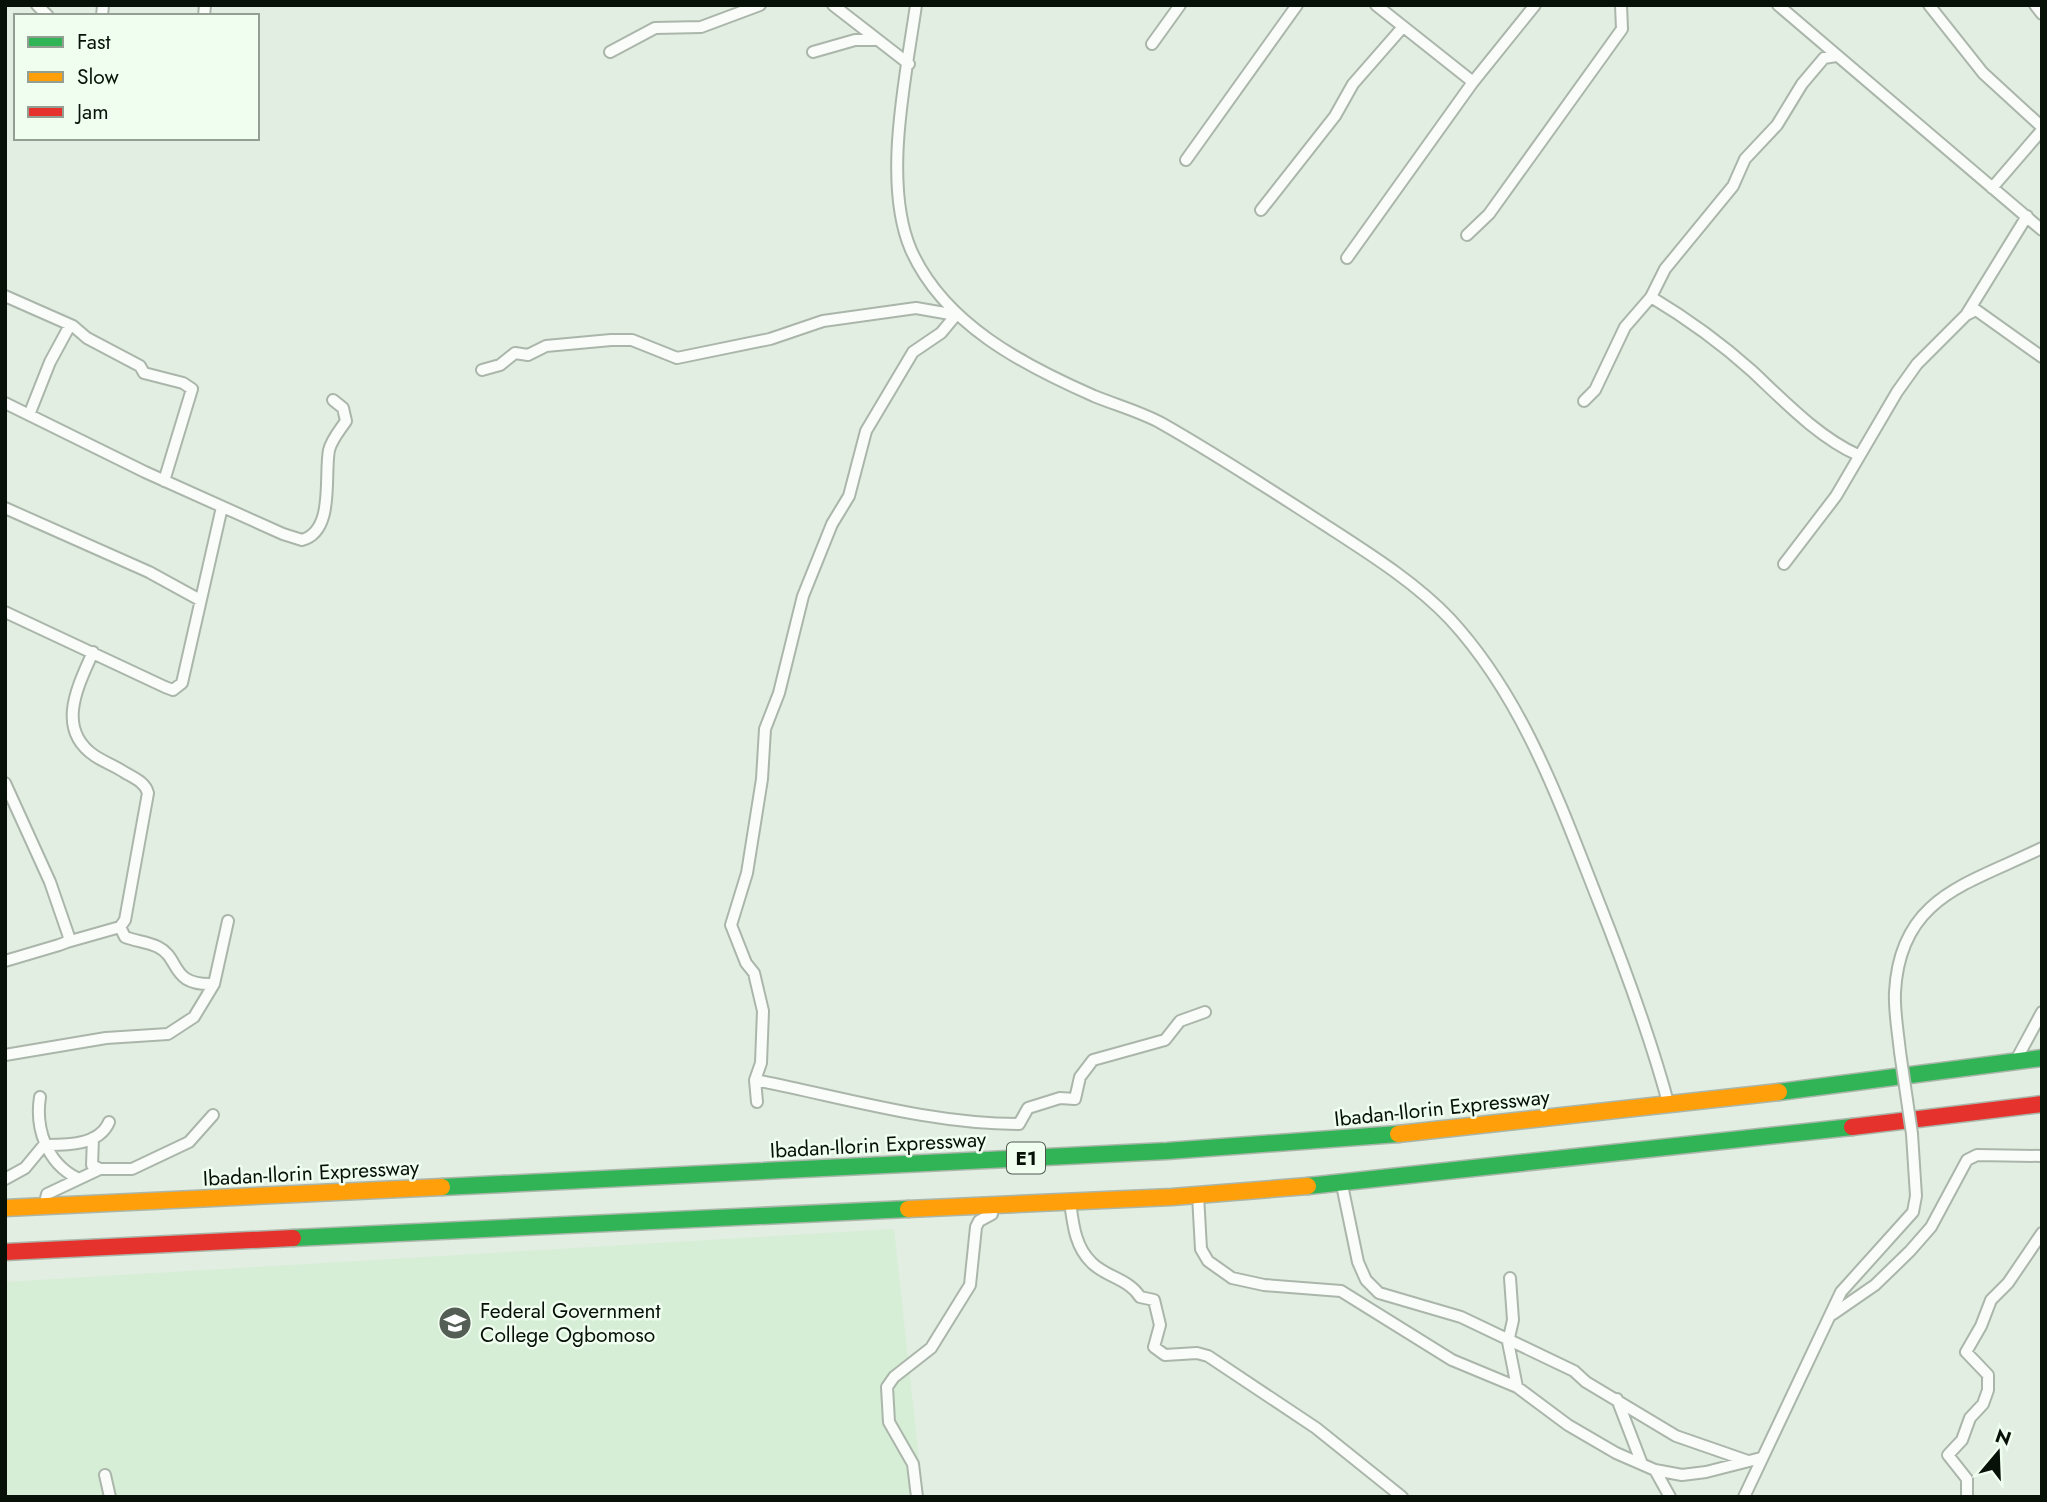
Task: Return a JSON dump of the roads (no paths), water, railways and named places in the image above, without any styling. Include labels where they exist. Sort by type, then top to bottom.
[{"type":"highway","name":"Ibadan-Ilorin Expressway","points":[[5,1209],[1167,1151],[1361,1138],[1669,1106],[2042,1058]]},
{"type":"highway","name":"E1","points":[[5,1252],[992,1206],[1342,1185],[2042,1104]]},
{"type":"street","points":[[610,52],[655,28],[701,27],[760,5]]},
{"type":"street","points":[[833,5],[909,64]]},
{"type":"street","points":[[916,5],[897,149],[903,221],[911,249],[956,315],[994,343],[1052,376],[1158,421],[1256,480],[1372,556],[1450,619],[1508,694],[1542,764],[1627,971],[1669,1106]]},
{"type":"street","points":[[1152,44],[1180,5]]},
{"type":"street","points":[[1186,160],[1297,5]]},
{"type":"street","points":[[1376,5],[1473,82]]},
{"type":"street","points":[[1347,258],[1473,82],[1533,9],[1520,5]]},
{"type":"street","points":[[1467,235],[1489,215],[1622,29],[1621,5]]},
{"type":"street","points":[[1779,5],[1836,57],[2042,230]]},
{"type":"street","points":[[1929,5],[1983,73],[2042,129],[1992,188]]},
{"type":"street","points":[[2035,5],[2042,14]]},
{"type":"street","points":[[1261,210],[1335,116],[1353,84],[1402,28]]},
{"type":"street","points":[[813,52],[855,40],[875,40]]},
{"type":"street","points":[[1584,401],[1595,390],[1625,327],[1651,297],[1665,269],[1697,234],[1733,186],[1745,159],[1777,125],[1802,84],[1824,58],[1836,57]]},
{"type":"street","points":[[1784,564],[1836,496],[1858,455],[1917,364],[1965,315],[2026,216]]},
{"type":"street","points":[[5,296],[73,326],[87,338],[140,366],[144,373],[183,383],[192,389],[164,481]]},
{"type":"street","points":[[1651,297],[1749,368],[1800,415],[1844,449],[1858,455]]},
{"type":"street","points":[[482,370],[500,365],[515,354],[528,355],[546,346],[632,341],[677,358],[770,340],[823,321],[916,308],[956,315]]},
{"type":"street","points":[[1965,315],[1976,310],[2042,357]]},
{"type":"street","points":[[757,1102],[755,1080],[761,1063],[763,1011],[754,973],[746,963],[731,925],[747,873],[762,779],[765,729],[779,692],[803,596],[832,524],[849,496],[866,431],[914,352],[941,333],[956,315]]},
{"type":"street","points":[[29,415],[50,362],[69,327],[73,326]]},
{"type":"street","points":[[5,404],[164,481],[302,540],[314,533],[322,520],[330,449],[346,421],[343,408],[333,400]]},
{"type":"street","points":[[5,612],[165,687],[173,690],[178,688],[182,683],[222,507]]},
{"type":"street","points":[[5,508],[149,572],[200,600]]},
{"type":"street","points":[[5,961],[120,927],[125,920],[148,793],[142,782],[94,755],[80,741],[72,722],[71,706],[93,652]]},
{"type":"street","points":[[5,783],[55,894],[68,929],[67,943]]},
{"type":"street","points":[[1744,1497],[1756,1460],[1802,1380],[1825,1322],[1841,1292],[1913,1212],[1916,1196],[1912,1134],[1895,993],[1901,947],[1929,906],[1965,883],[2042,848]]},
{"type":"street","points":[[5,1055],[106,1038],[168,1034],[194,1017],[214,984],[228,921]]},
{"type":"street","points":[[120,927],[125,937],[160,947],[184,978],[201,985],[214,984]]},
{"type":"street","points":[[755,1080],[923,1114],[983,1124],[1019,1124],[1028,1108],[1060,1098],[1075,1098],[1080,1077],[1093,1060],[1165,1040],[1180,1021],[1205,1012]]},
{"type":"street","points":[[2015,1062],[2042,1012]]},
{"type":"street","points":[[40,1097],[44,1145],[66,1172],[77,1178]]},
{"type":"street","points":[[44,1207],[47,1194],[77,1178],[100,1169],[132,1169],[188,1142],[213,1115]]},
{"type":"street","points":[[44,1145],[71,1145],[93,1139],[107,1129],[109,1122]]},
{"type":"street","points":[[93,1139],[92,1165],[100,1169]]},
{"type":"street","points":[[5,1178],[25,1168],[44,1145]]},
{"type":"street","points":[[1825,1322],[1844,1304],[1875,1285],[1910,1251],[1931,1227],[1967,1160],[1977,1155],[2042,1156]]},
{"type":"street","points":[[1342,1185],[1358,1262],[1366,1280],[1379,1293],[1461,1317],[1574,1371],[1586,1382],[1675,1436],[1756,1460]]},
{"type":"street","points":[[1198,1195],[1201,1249],[1208,1261],[1232,1278],[1264,1285],[1341,1291],[1452,1360],[1517,1387],[1568,1424],[1655,1470],[1682,1475],[1756,1460]]},
{"type":"street","points":[[1070,1202],[1078,1243],[1093,1264],[1135,1289],[1140,1297],[1154,1300],[1160,1325],[1154,1347],[1165,1355],[1196,1353],[1208,1356],[1316,1428],[1402,1497]]},
{"type":"street","points":[[917,1497],[913,1464],[889,1422],[887,1387],[894,1377],[931,1348],[970,1285],[976,1227],[979,1221],[992,1214],[992,1206]]},
{"type":"street","points":[[1967,1497],[1967,1479],[1948,1455],[1962,1440],[1970,1418],[1983,1404],[1989,1382],[1988,1375],[1966,1352],[1981,1326],[1991,1300],[2008,1283],[2042,1233]]},
{"type":"street","points":[[1510,1278],[1513,1320],[1508,1340],[1517,1387]]},
{"type":"street","points":[[1617,1399],[1642,1464]]},
{"type":"street","points":[[1655,1470],[1670,1497]]},
{"type":"street","points":[[106,1475],[110,1497]]},
{"type":"place","name":"Federal Government College Ogbomoso","points":[[455,1323]]}]
